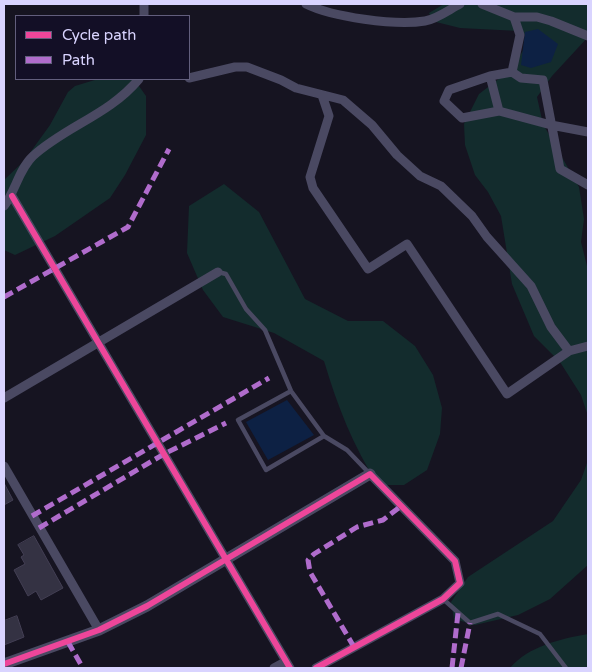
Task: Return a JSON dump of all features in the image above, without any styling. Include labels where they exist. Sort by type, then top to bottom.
[{"type":"street","points":[[306,4],[322,11],[384,21],[426,21],[460,4]]},
{"type":"street","points":[[482,4],[514,17],[537,17],[588,36]]},
{"type":"street","points":[[512,72],[520,34],[514,17]]},
{"type":"street","points":[[190,78],[247,67],[296,88],[343,100],[372,125],[396,155],[420,176],[441,186],[472,216],[498,250],[531,286],[552,327],[569,351]]},
{"type":"street","points":[[588,132],[551,125],[499,111],[462,118],[444,102],[449,90],[490,76],[512,72],[520,78],[542,80],[551,125],[560,169],[588,185]]},
{"type":"street","points":[[490,76],[499,111]]},
{"type":"street","points":[[4,206],[12,196],[32,157],[113,105],[138,80]]},
{"type":"street","points":[[322,96],[329,116],[310,177],[312,188],[368,269],[408,244],[507,394],[569,351],[588,346]]},
{"type":"street","points":[[12,196],[288,665],[274,668]]},
{"type":"street","points":[[4,398],[99,344],[218,272]]},
{"type":"street","points":[[4,466],[99,630]]},
{"type":"street","points":[[4,664],[99,630],[147,606],[370,474],[455,561],[460,583],[443,599],[316,668]]},
{"type":"lane","points":[[218,272],[226,274],[246,309],[265,330],[292,391],[324,436],[347,450],[370,474]]},
{"type":"lane","points":[[292,391],[238,420],[266,470],[324,436]]},
{"type":"lane","points":[[443,599],[470,623],[498,614],[540,634],[566,668]]},
{"type":"green space","points":[[444,4],[588,4],[588,37],[552,76],[537,97],[543,124],[579,187],[584,219],[581,242],[588,270],[588,416],[581,395],[560,362],[534,336],[512,284],[501,216],[488,192],[475,175],[465,145],[464,124],[479,94],[513,68],[530,38],[519,31],[460,28],[432,21],[429,13]]},
{"type":"green space","points":[[95,80],[135,80],[146,96],[146,135],[125,175],[110,198],[55,236],[15,255],[4,250],[4,180],[24,161],[50,125],[68,92],[75,86]]},
{"type":"green space","points":[[224,184],[259,212],[305,299],[348,321],[383,321],[415,346],[433,375],[442,408],[440,434],[427,470],[404,485],[378,485],[346,425],[324,361],[274,333],[223,317],[203,290],[187,253],[189,206]]},
{"type":"green space","points":[[588,460],[588,565],[550,599],[518,615],[475,625],[454,619],[451,602],[468,577],[553,521],[581,480]]},
{"type":"green space","points":[[588,634],[588,668],[510,668],[526,654],[536,649],[556,641]]},
{"type":"water","points":[[538,29],[558,44],[551,62],[531,68],[521,65],[525,32]]},
{"type":"water","points":[[287,400],[314,435],[268,460],[246,422]]},
{"type":"building","points":[[4,483],[13,500],[4,505]]},
{"type":"building","points":[[34,536],[63,588],[41,600],[36,591],[28,596],[14,570],[25,564],[21,557],[24,555],[18,545]]},
{"type":"building","points":[[17,616],[24,637],[4,645],[4,621]]},
{"type":"marked path","points":[[4,297],[128,227],[169,149]]},
{"type":"marked path","points":[[32,516],[269,378]]},
{"type":"marked path","points":[[39,528],[164,454],[226,423]]},
{"type":"marked path","points":[[354,647],[310,572],[308,560],[314,554],[357,527],[383,520],[401,506]]},
{"type":"marked path","points":[[452,668],[458,613]]},
{"type":"marked path","points":[[461,668],[470,623]]},
{"type":"marked path","points":[[68,642],[83,668]]},
{"type":"cycle path","points":[[12,196],[290,668]]},
{"type":"cycle path","points":[[4,664],[99,630],[147,606],[370,474],[455,561],[460,583],[443,599],[316,668]]}]
